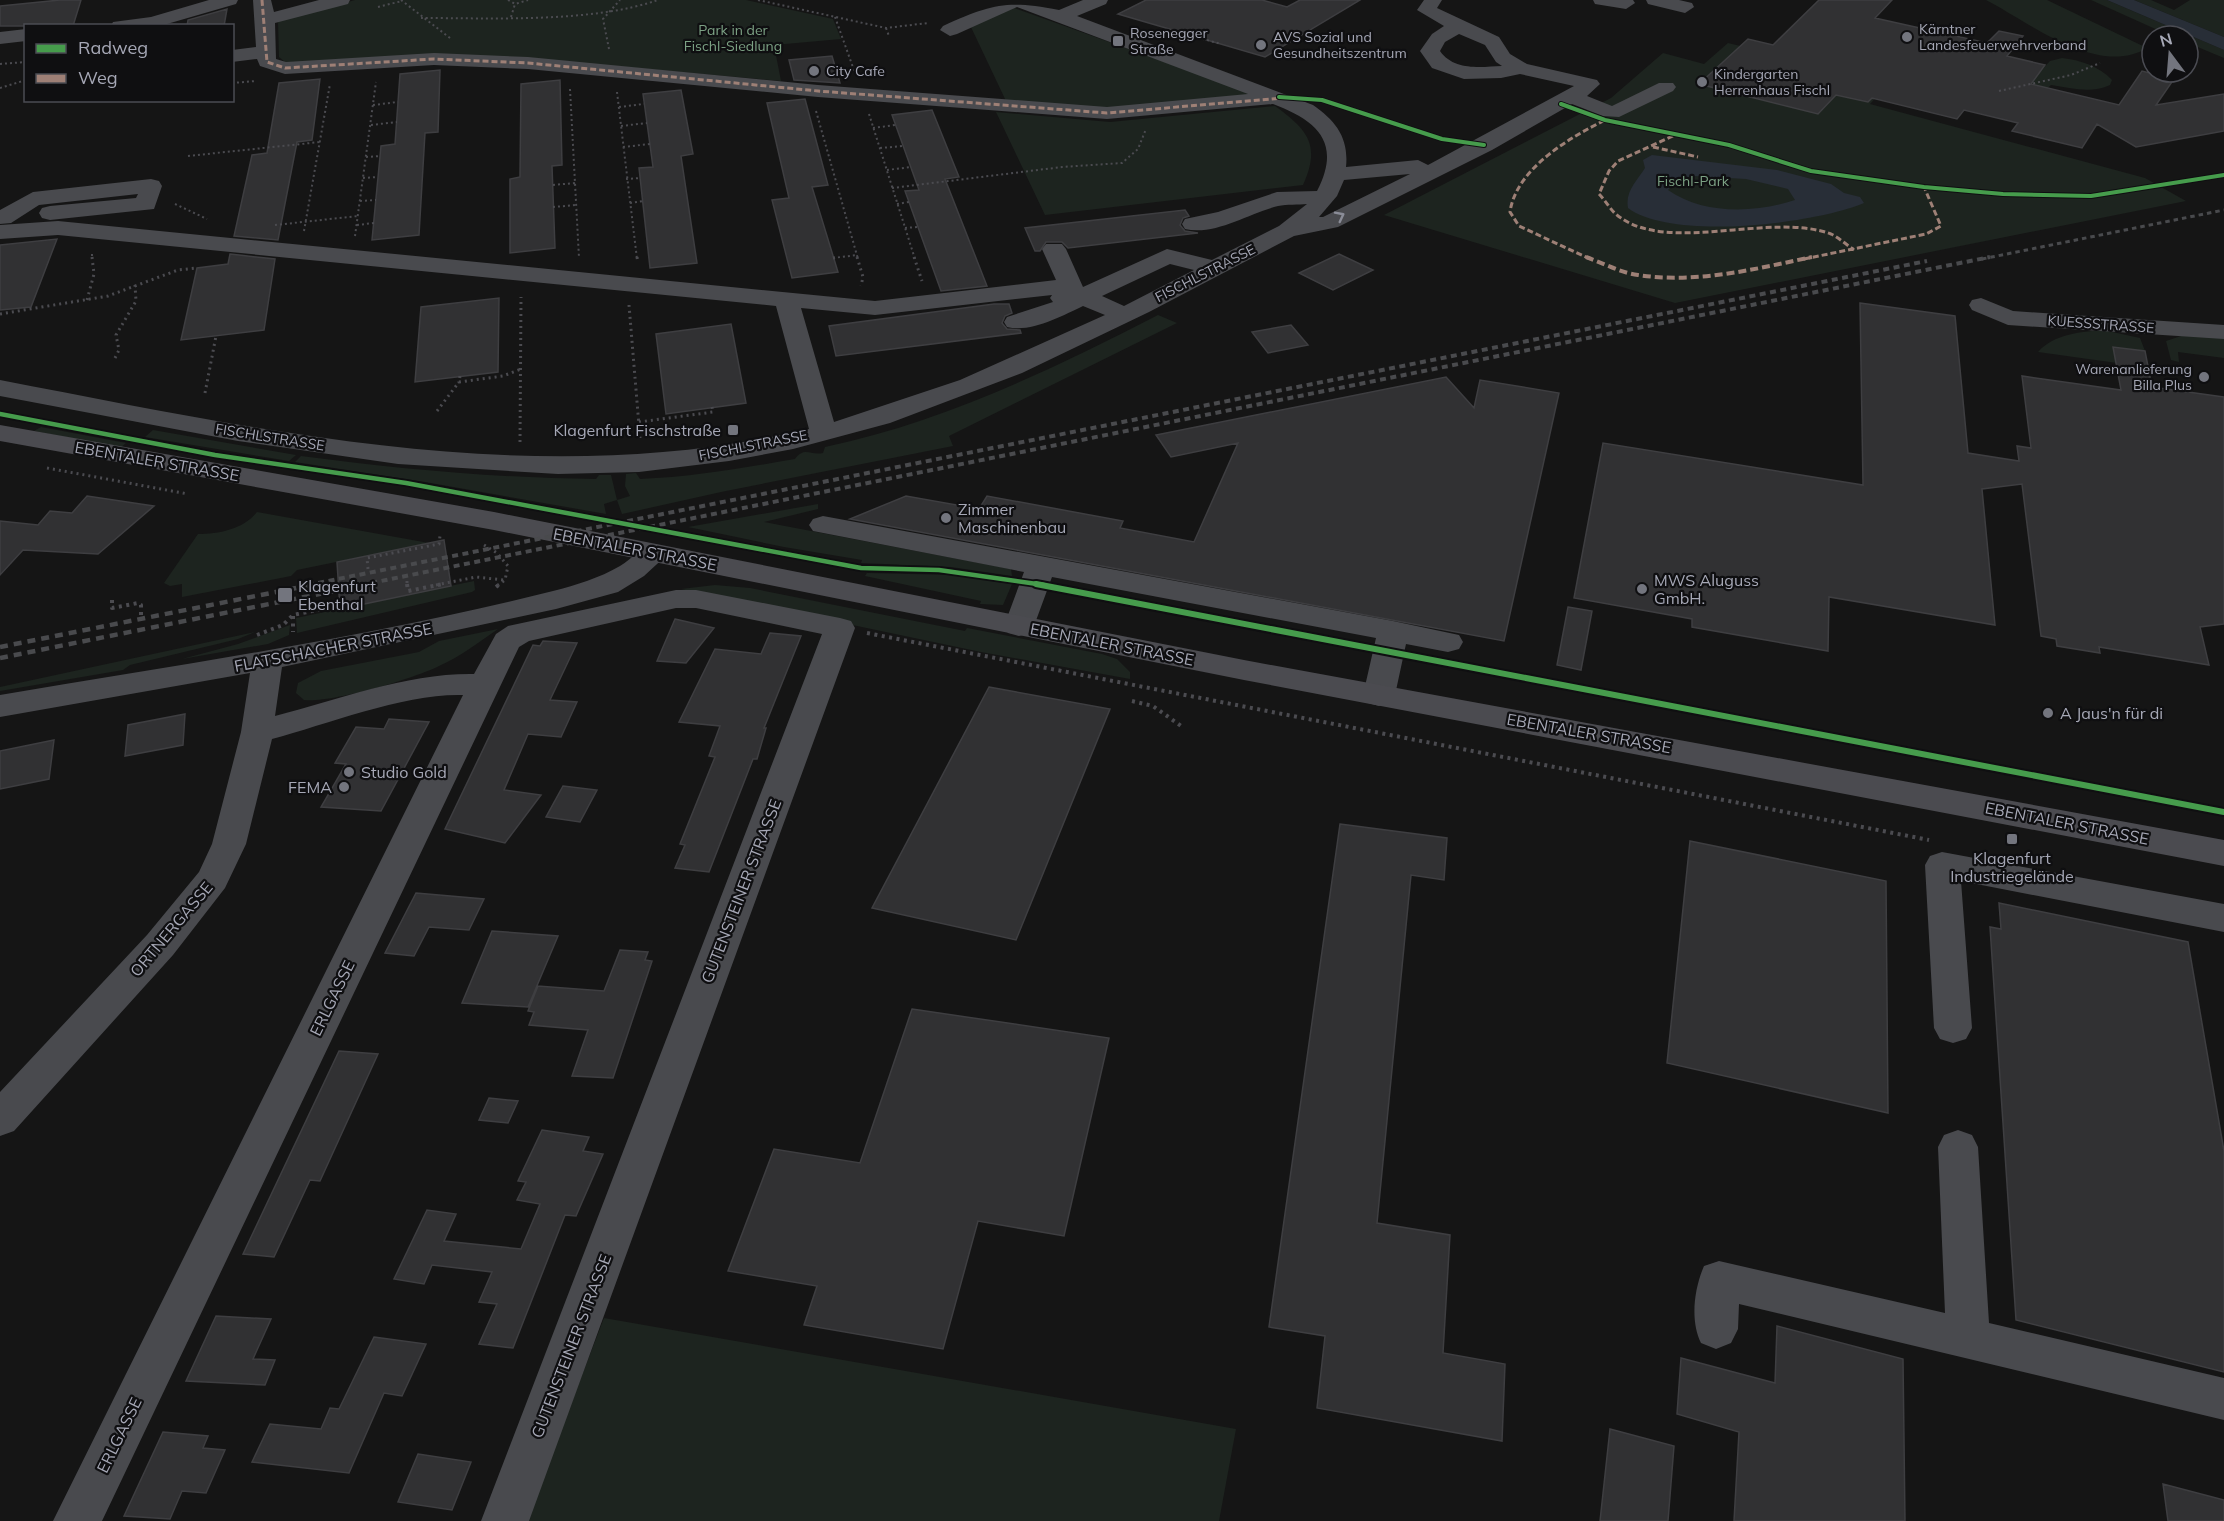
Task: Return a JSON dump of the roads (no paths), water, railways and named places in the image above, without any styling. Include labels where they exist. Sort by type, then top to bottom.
[{"type":"main road","name":"EBENTALER STRASSE","points":[[0,433],[654,553],[1379,695],[2224,853]]},
{"type":"street","points":[[136,24],[152,22],[229,0]]},
{"type":"street","points":[[341,0],[263,10],[267,62],[274,66],[333,66],[448,60],[569,67],[811,91],[1083,112],[1149,109],[1279,97]]},
{"type":"street","points":[[950,30],[1016,0],[1279,97],[1306,109],[1325,123],[1335,150],[1336,174],[1393,171],[1457,157]]},
{"type":"street","points":[[1061,16],[1099,0]]},
{"type":"street","points":[[1433,0],[1426,10],[1492,41],[1503,58],[1520,68],[1582,90],[1610,112],[1619,111],[1666,87]]},
{"type":"street","points":[[1602,0],[1626,3]]},
{"type":"street","points":[[1655,0],[1685,7]]},
{"type":"street","points":[[1460,27],[1444,33],[1434,42],[1430,51],[1439,64],[1457,72],[1481,74],[1520,68]]},
{"type":"street","points":[[0,38],[24,35]]},
{"type":"street","points":[[234,56],[265,52]]},
{"type":"street","points":[[1284,232],[1330,222],[1582,90]]},
{"type":"street","name":"FISCHLSTRASSE","points":[[0,388],[249,436],[415,458],[519,467],[642,464],[745,449],[878,418],[935,399],[1040,354],[1284,232],[1318,205],[1336,174]]},
{"type":"street","points":[[151,186],[146,204],[1,223],[33,199],[151,186]]},
{"type":"street","points":[[1192,220],[1277,199],[1323,197]]},
{"type":"street","points":[[1,223],[875,308],[929,302],[1072,293],[1123,314]]},
{"type":"street","points":[[1048,250],[1072,293]]},
{"type":"street","points":[[1015,318],[1035,318],[1072,293],[1167,256],[1215,268]]},
{"type":"street","points":[[786,299],[823,431]]},
{"type":"street","name":"KUESSSTRASSE","points":[[1981,306],[2008,318],[2224,332]]},
{"type":"street","points":[[824,525],[1448,642]]},
{"type":"street","name":"FLATSCHACHER STRASSE","points":[[0,706],[267,660],[385,637],[594,590],[634,570],[654,553]]},
{"type":"street","points":[[1019,626],[1041,566]]},
{"type":"street","name":"GUTENSTEINER STRASSE","points":[[484,685],[507,641],[519,633],[676,599],[696,598],[840,628],[505,1521]]},
{"type":"street","points":[[1379,695],[1393,631]]},
{"type":"street","name":"ORTNERGASSE","points":[[0,1119],[160,945],[213,879],[229,844],[257,732],[267,660]]},
{"type":"street","points":[[257,732],[408,691],[446,684],[484,685]]},
{"type":"street","name":"ERLGASSE","points":[[77,1521],[484,685]]},
{"type":"street","points":[[1953,1028],[1942,865],[2224,918]]},
{"type":"street","points":[[1958,1147],[1968,1339]]},
{"type":"street","points":[[1716,1329],[1719,1280],[2224,1399]]},
{"type":"railway","points":[[1982,259],[2224,210]]},
{"type":"railway","points":[[361,585],[1990,257]]},
{"type":"railway","points":[[308,585],[1927,261]]},
{"type":"railway","points":[[0,647],[316,584]]},
{"type":"railway","points":[[0,658],[369,584]]},
{"type":"place","name":"Kärntner Landesfeuerwehrverband","points":[[1907,37]]},
{"type":"place","name":"Rosenegger Straße","points":[[1118,41]]},
{"type":"place","name":"AVS Sozial und Gesundheitszentrum","points":[[1261,45]]},
{"type":"place","name":"City Cafe","points":[[814,71]]},
{"type":"place","name":"Kindergarten Herrenhaus Fischl","points":[[1702,82]]},
{"type":"place","name":"Warenanlieferung Billa Plus","points":[[2204,377]]},
{"type":"place","name":"Klagenfurt Fischstraße","points":[[733,430]]},
{"type":"place","name":"Zimmer Maschinenbau","points":[[946,518]]},
{"type":"place","name":"MWS Aluguss GmbH.","points":[[1642,589]]},
{"type":"place","name":"Klagenfurt Ebenthal","points":[[285,595]]},
{"type":"place","name":"A Jaus'n für di","points":[[2048,713]]},
{"type":"place","name":"Studio Gold","points":[[349,772]]},
{"type":"place","name":"FEMA","points":[[344,787]]},
{"type":"place","name":"Klagenfurt Industriegelände","points":[[2012,839]]},
{"type":"park label","name":"Park in der Fischl-Siedlung","points":[[733,38]]},
{"type":"park label","name":"Fischl-Park","points":[[1693,181]]}]
